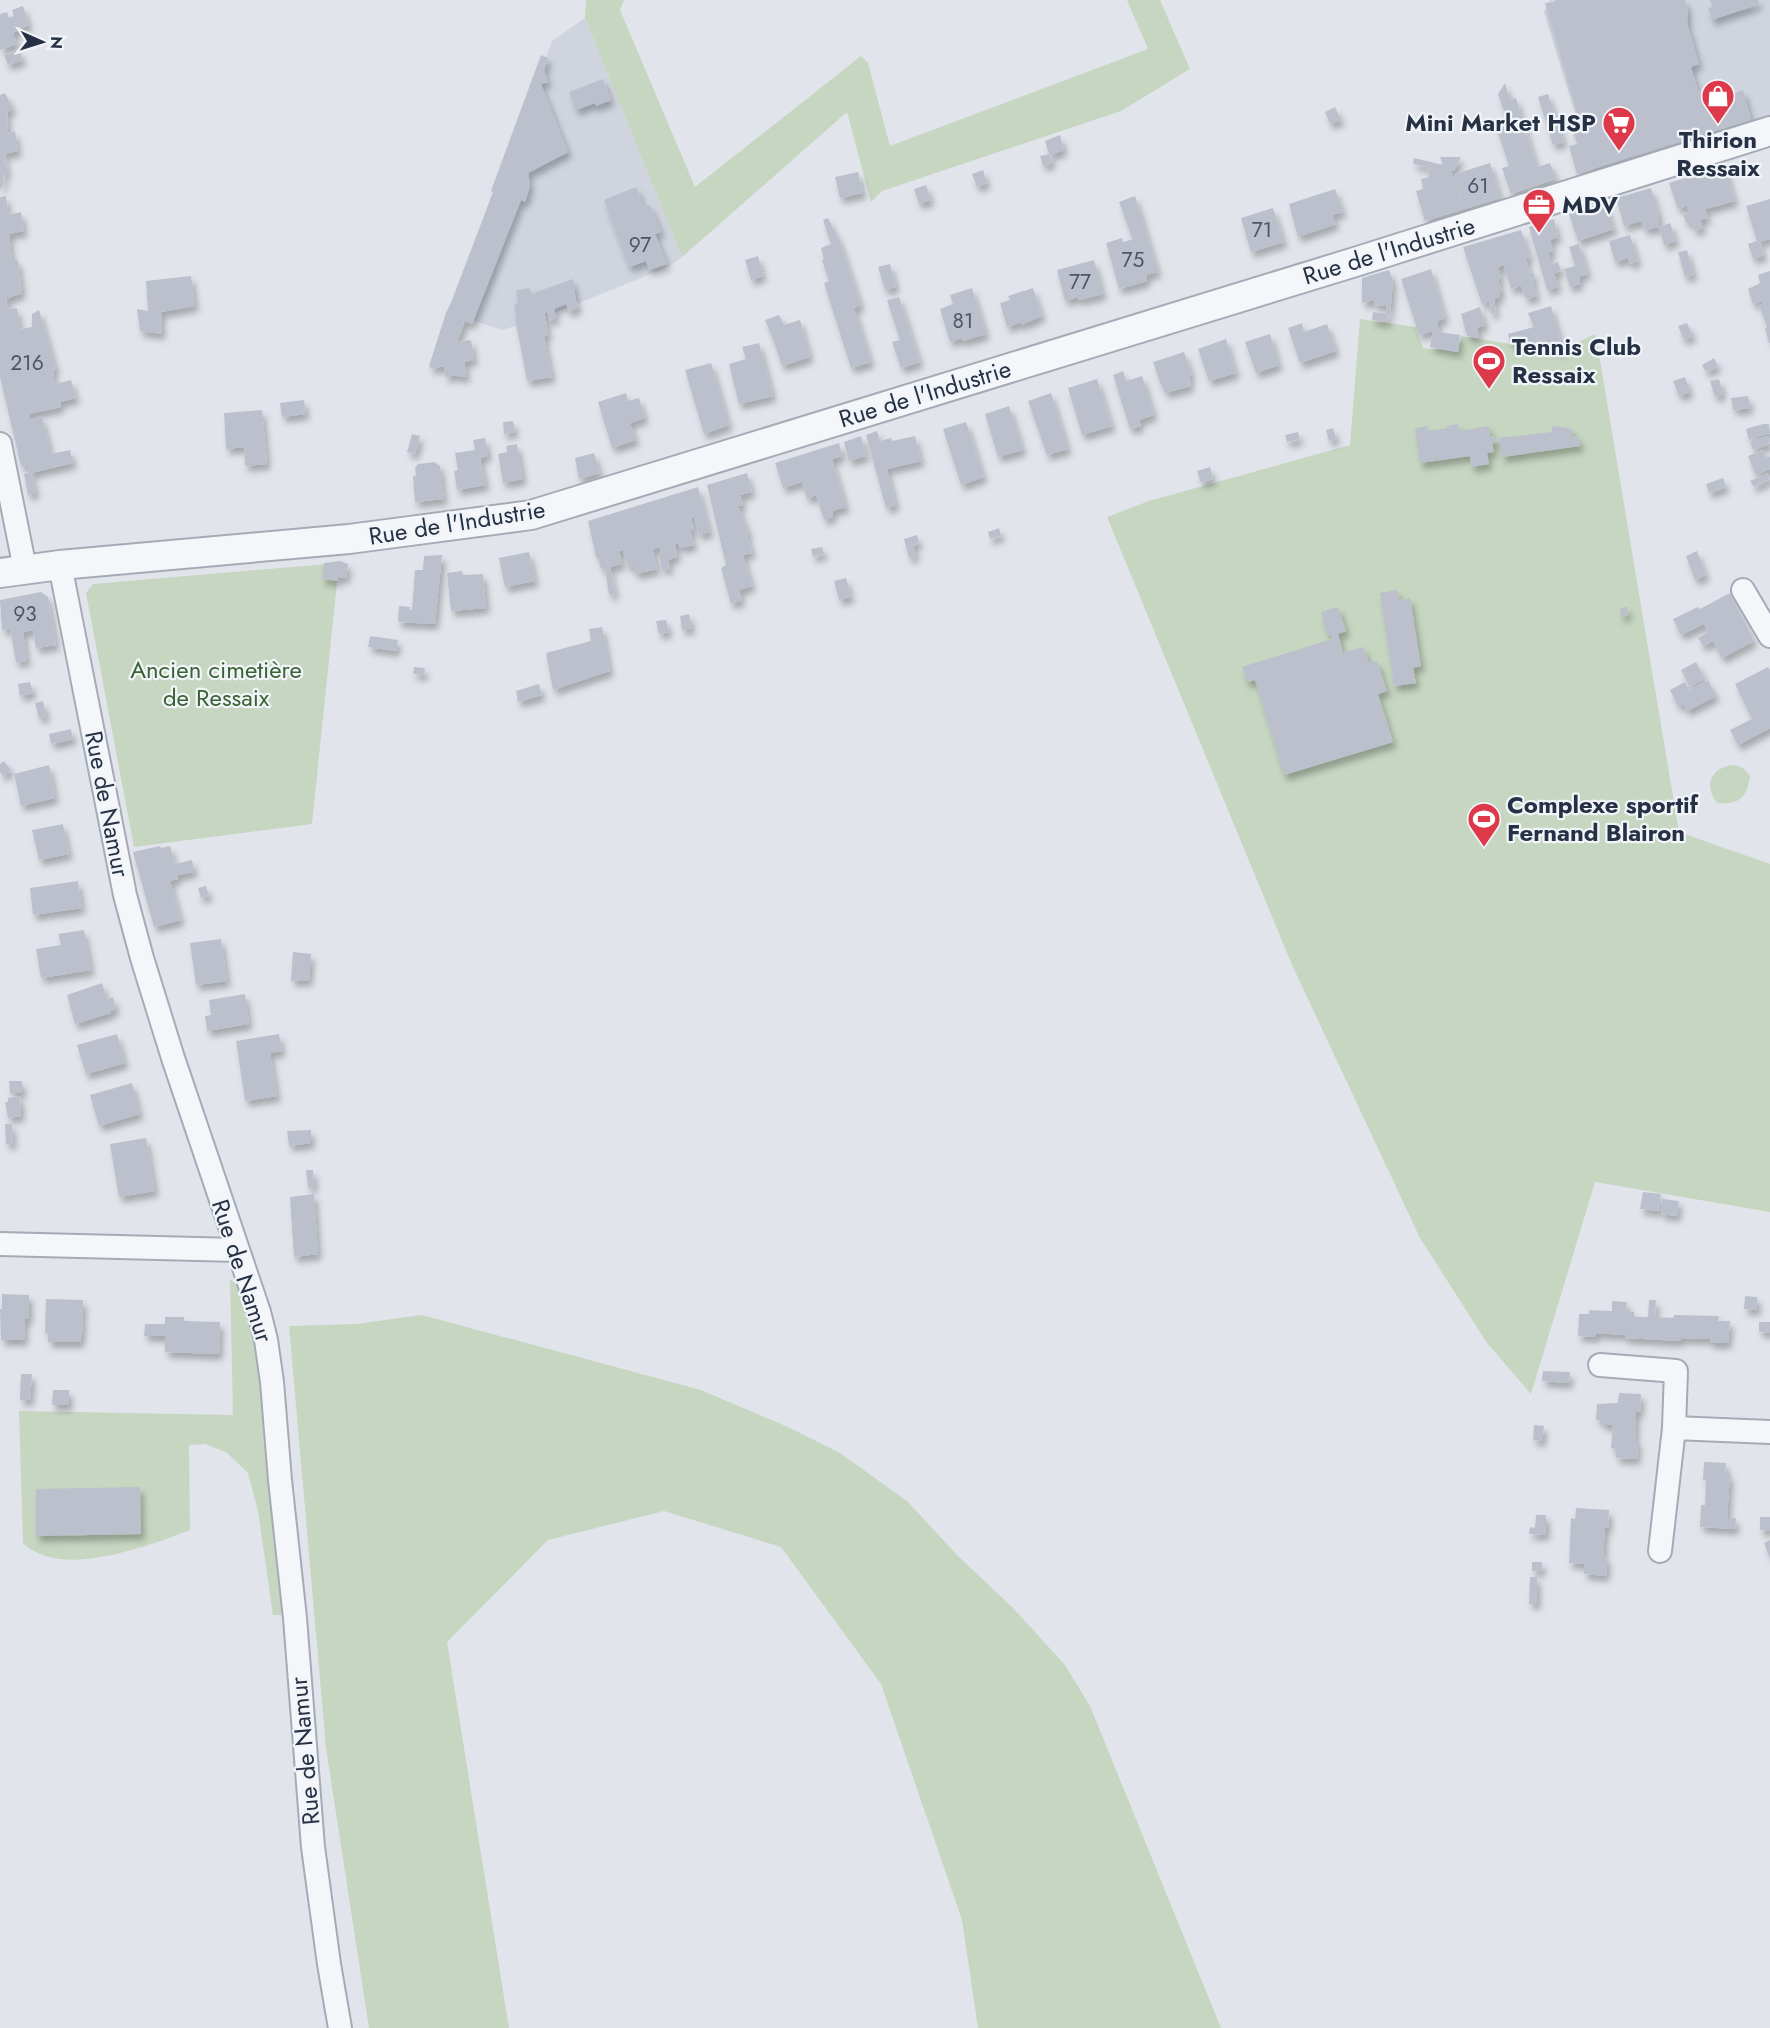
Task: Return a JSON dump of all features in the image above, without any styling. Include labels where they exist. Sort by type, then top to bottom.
[{"type":"street","name":"Rue de l'Industrie","points":[[13,571],[349,539],[531,515],[1355,262],[1770,131]]},
{"type":"street","points":[[0,444],[13,571]]},
{"type":"street","name":"Rue de Namur","points":[[60,565],[125,895],[141,958],[259,1312],[266,1340],[295,1618],[313,1847],[340,2028]]},
{"type":"street","points":[[1743,590],[1770,636]]},
{"type":"street","points":[[0,1244],[237,1250]]},
{"type":"street","points":[[1600,1365],[1676,1371],[1674,1428],[1660,1551]]},
{"type":"street","points":[[1674,1428],[1770,1432]]},
{"type":"shaded area","points":[[1550,0],[1770,0],[1770,121],[1594,174],[1544,12]]},
{"type":"shaded area","points":[[585,18],[682,257],[668,267],[547,316],[502,330],[447,312],[552,41]]},
{"type":"green space","points":[[586,0],[624,0],[620,10],[695,187],[861,56],[868,63],[890,146],[1148,49],[1127,0],[1160,0],[1190,69],[1121,111],[882,191],[871,202],[847,112],[682,257],[585,18]]},
{"type":"green space","name":"Complexe sportif Fernand Blairon","points":[[1360,319],[1416,327],[1423,348],[1458,352],[1461,336],[1564,350],[1594,334],[1679,832],[1770,864],[1770,1212],[1595,1182],[1531,1394],[1487,1343],[1420,1238],[1292,965],[1107,517],[1149,501],[1350,445]]},
{"type":"green space","name":"Ancien cimetière de Ressaix","points":[[339,563],[312,824],[134,847],[86,593],[93,584]]},
{"type":"green space","points":[[1734,765],[1743,768],[1750,776],[1747,790],[1736,801],[1717,803],[1711,790],[1712,778],[1720,769]]},
{"type":"green space","points":[[230,1279],[246,1293],[258,1335],[288,1615],[273,1615],[258,1511],[248,1473],[226,1452],[205,1444],[189,1445],[190,1530],[128,1551],[81,1559],[59,1559],[39,1554],[23,1543],[19,1411],[233,1415]]},
{"type":"green space","points":[[422,1315],[701,1390],[788,1427],[840,1453],[907,1501],[958,1556],[1013,1608],[1065,1665],[1090,1706],[1221,2028],[978,2028],[962,1920],[881,1684],[781,1547],[664,1511],[548,1540],[447,1642],[509,2028],[369,2028],[326,1748],[289,1326],[356,1324]]},
{"type":"building","points":[[1556,0],[1685,0],[1688,12],[1687,23],[1699,64],[1691,67],[1698,91],[1712,86],[1721,87],[1724,97],[1743,90],[1751,120],[1577,174],[1569,146],[1577,144],[1571,124],[1580,122],[1545,3]]},
{"type":"building","points":[[1710,0],[1758,0],[1759,4],[1712,20],[1708,8],[1713,7]]},
{"type":"building","points":[[23,6],[29,25],[13,33],[17,44],[0,50],[0,14],[7,12],[9,18],[14,16],[12,10]]},
{"type":"building","points":[[19,50],[23,60],[8,65],[4,55]]},
{"type":"building","points":[[541,55],[548,58],[544,70],[548,82],[541,84],[568,152],[528,173],[530,186],[525,202],[521,200],[472,324],[465,321],[457,342],[471,340],[474,360],[464,362],[467,376],[445,377],[444,366],[432,369],[429,366],[446,313],[493,192],[491,191]]},
{"type":"building","points":[[603,79],[611,100],[576,110],[569,92]]},
{"type":"building","points":[[1505,83],[1510,100],[1516,98],[1537,167],[1550,163],[1556,179],[1511,194],[1502,168],[1509,166],[1495,123],[1507,120],[1498,94]]},
{"type":"building","points":[[5,93],[13,109],[7,112],[8,133],[15,131],[18,151],[4,154],[7,171],[0,190],[0,95]]},
{"type":"building","points":[[1548,94],[1564,142],[1553,145],[1538,97]]},
{"type":"building","points":[[1335,107],[1341,120],[1330,124],[1325,112]]},
{"type":"building","points":[[1060,135],[1064,150],[1050,155],[1052,163],[1043,166],[1040,156],[1049,154],[1045,141]]},
{"type":"building","points":[[1440,157],[1461,157],[1454,171],[1451,171],[1464,205],[1455,174],[1490,163],[1501,198],[1425,221],[1416,191],[1423,189],[1421,179],[1429,177],[1427,167],[1413,164],[1414,158],[1443,165]]},
{"type":"building","points":[[1725,166],[1735,201],[1705,209],[1708,218],[1700,220],[1703,228],[1694,231],[1692,222],[1686,223],[1683,215],[1689,213],[1687,206],[1678,209],[1669,183]]},
{"type":"building","points":[[983,170],[987,183],[977,187],[972,174]]},
{"type":"building","points":[[858,172],[863,193],[840,198],[835,177]]},
{"type":"building","points":[[926,185],[931,200],[919,204],[914,189]]},
{"type":"building","points":[[636,187],[644,207],[650,205],[661,232],[655,234],[667,264],[649,270],[646,261],[629,267],[604,200]]},
{"type":"building","points":[[1651,188],[1659,215],[1659,227],[1645,230],[1641,221],[1624,226],[1616,198]]},
{"type":"building","points":[[1335,189],[1343,212],[1332,215],[1336,224],[1298,237],[1289,204]]},
{"type":"building","points":[[6,196],[8,211],[11,214],[21,212],[24,231],[9,234],[12,261],[18,260],[22,293],[6,299],[7,309],[17,308],[20,329],[32,327],[32,314],[39,310],[56,369],[53,371],[55,384],[71,380],[76,398],[60,402],[61,407],[29,414],[30,420],[42,417],[51,454],[70,450],[73,463],[31,473],[36,493],[28,495],[24,474],[29,473],[27,465],[21,466],[0,377],[0,197]]},
{"type":"building","points":[[1135,196],[1158,272],[1146,275],[1147,281],[1119,289],[1106,243],[1122,238],[1123,242],[1134,239],[1119,202]]},
{"type":"building","points":[[1770,199],[1770,239],[1759,242],[1764,255],[1753,259],[1748,244],[1757,241],[1746,206]]},
{"type":"building","points":[[1605,202],[1614,229],[1578,241],[1569,214]]},
{"type":"building","points":[[1273,208],[1284,242],[1251,252],[1241,218]]},
{"type":"building","points":[[828,218],[840,242],[861,305],[854,308],[871,362],[851,368],[824,283],[829,281],[822,260],[824,259],[821,248],[831,244],[823,220]]},
{"type":"building","points":[[1554,219],[1558,237],[1550,240],[1553,251],[1548,252],[1552,264],[1558,262],[1561,271],[1554,273],[1558,287],[1547,290],[1529,227]]},
{"type":"building","points":[[1670,223],[1676,241],[1664,245],[1659,227]]},
{"type":"building","points":[[1521,230],[1530,258],[1526,259],[1530,273],[1533,272],[1535,278],[1532,279],[1537,296],[1526,299],[1521,286],[1511,289],[1504,265],[1498,267],[1501,278],[1498,279],[1502,291],[1499,291],[1500,297],[1494,299],[1496,313],[1491,314],[1489,302],[1482,304],[1463,247]]},
{"type":"building","points":[[1630,235],[1638,261],[1630,264],[1628,258],[1615,262],[1609,241]]},
{"type":"building","points":[[1579,244],[1588,274],[1579,276],[1580,284],[1570,287],[1564,269],[1575,266],[1569,247]]},
{"type":"building","points":[[1687,250],[1694,275],[1685,277],[1678,252]]},
{"type":"building","points":[[758,256],[763,276],[751,280],[745,260]]},
{"type":"building","points":[[1094,260],[1103,294],[1065,301],[1057,270]]},
{"type":"building","points":[[890,264],[896,287],[885,290],[878,267]]},
{"type":"building","points":[[1431,269],[1445,318],[1437,321],[1439,332],[1460,335],[1458,352],[1430,347],[1433,331],[1419,335],[1401,279]]},
{"type":"building","points":[[1389,270],[1393,281],[1390,314],[1386,314],[1387,306],[1374,305],[1374,300],[1362,303],[1362,278]]},
{"type":"building","points":[[1770,271],[1769,343],[1765,329],[1767,327],[1759,305],[1764,303],[1763,301],[1753,304],[1748,289],[1760,283],[1758,275]]},
{"type":"building","points":[[191,276],[195,306],[161,312],[162,334],[140,331],[137,309],[148,311],[146,281]]},
{"type":"building","points":[[573,279],[579,307],[569,312],[566,304],[554,309],[556,318],[549,321],[547,312],[545,313],[548,336],[544,336],[552,377],[527,381],[515,318],[517,317],[514,305],[518,303],[516,290],[530,288],[531,295]]},
{"type":"building","points":[[972,288],[986,334],[963,341],[962,338],[950,342],[940,309],[953,304],[950,295]]},
{"type":"building","points":[[1033,288],[1042,316],[1021,325],[1021,322],[1007,327],[1000,303],[1010,300],[1008,296]]},
{"type":"building","points":[[899,297],[920,362],[901,368],[892,342],[900,340],[887,300]]},
{"type":"building","points":[[1551,306],[1563,350],[1510,343],[1508,334],[1534,327],[1528,313]]},
{"type":"building","points":[[1480,307],[1485,325],[1477,328],[1479,338],[1467,336],[1461,314]]},
{"type":"building","points":[[1373,312],[1388,314],[1387,322],[1372,320]]},
{"type":"building","points":[[779,315],[784,325],[800,320],[810,357],[782,366],[765,320]]},
{"type":"building","points":[[1302,323],[1304,332],[1327,324],[1336,351],[1300,363],[1288,328]]},
{"type":"building","points":[[1687,323],[1693,336],[1684,340],[1678,326]]},
{"type":"building","points":[[1270,334],[1279,365],[1256,373],[1245,342]]},
{"type":"building","points":[[1226,339],[1236,373],[1209,381],[1198,349]]},
{"type":"building","points":[[759,343],[773,396],[739,404],[729,364],[746,359],[742,347]]},
{"type":"building","points":[[1184,352],[1192,375],[1189,376],[1191,386],[1165,393],[1153,362]]},
{"type":"building","points":[[1714,358],[1718,366],[1706,372],[1702,365]]},
{"type":"building","points":[[711,363],[729,425],[704,434],[685,370]]},
{"type":"building","points":[[1123,371],[1126,381],[1142,376],[1154,415],[1139,420],[1141,426],[1130,429],[1113,375]]},
{"type":"building","points":[[1685,377],[1690,392],[1679,396],[1673,381]]},
{"type":"building","points":[[1097,379],[1112,426],[1082,435],[1068,388]]},
{"type":"building","points":[[1719,379],[1723,394],[1715,397],[1710,381]]},
{"type":"building","points":[[626,393],[628,401],[639,398],[645,418],[630,423],[636,440],[612,448],[598,402]]},
{"type":"building","points":[[1051,393],[1068,449],[1047,455],[1028,401]]},
{"type":"building","points":[[1748,396],[1750,408],[1733,410],[1731,398]]},
{"type":"building","points":[[304,400],[306,414],[282,417],[280,403]]},
{"type":"building","points":[[1009,406],[1023,450],[998,457],[985,414]]},
{"type":"building","points":[[262,410],[267,464],[245,466],[244,447],[226,449],[224,413]]},
{"type":"building","points":[[513,421],[515,432],[504,434],[503,422]]},
{"type":"building","points":[[966,422],[984,477],[961,485],[943,429]]},
{"type":"building","points":[[1458,424],[1459,431],[1489,426],[1490,437],[1496,436],[1497,442],[1492,443],[1494,452],[1487,453],[1489,464],[1471,467],[1470,456],[1420,463],[1415,428],[1427,426],[1428,431]]},
{"type":"building","points":[[1769,424],[1770,433],[1749,440],[1746,429]]},
{"type":"building","points":[[1552,426],[1573,429],[1571,437],[1578,436],[1580,446],[1502,457],[1499,438],[1552,432]]},
{"type":"building","points":[[1333,428],[1336,439],[1329,441],[1326,430]]},
{"type":"building","points":[[877,431],[880,441],[915,436],[921,461],[887,469],[896,505],[886,508],[866,435]]},
{"type":"building","points":[[1298,432],[1300,439],[1287,442],[1285,435]]},
{"type":"building","points":[[412,434],[420,436],[415,454],[407,452]]},
{"type":"building","points":[[861,436],[866,456],[849,461],[844,442]]},
{"type":"building","points":[[1768,436],[1769,444],[1753,450],[1750,441]]},
{"type":"building","points":[[485,438],[488,456],[480,458],[486,485],[457,490],[454,471],[458,470],[455,453],[475,450],[473,440]]},
{"type":"building","points":[[839,443],[842,456],[832,459],[846,507],[832,511],[833,517],[824,520],[816,495],[807,499],[802,482],[783,488],[775,463]]},
{"type":"building","points":[[517,444],[523,479],[503,483],[498,454],[507,452],[506,446]]},
{"type":"building","points":[[1763,450],[1766,457],[1770,458],[1770,469],[1756,476],[1748,456]]},
{"type":"building","points":[[594,453],[600,473],[579,479],[575,458]]},
{"type":"building","points":[[434,462],[440,466],[444,499],[415,502],[413,476],[416,476],[415,468],[418,464]]},
{"type":"building","points":[[1210,467],[1213,479],[1201,483],[1197,471]]},
{"type":"building","points":[[747,473],[752,492],[740,495],[743,505],[738,506],[749,533],[747,534],[752,553],[743,555],[752,586],[739,590],[742,600],[731,604],[721,568],[726,565],[707,485]]},
{"type":"building","points":[[1767,473],[1770,479],[1754,487],[1750,481]]},
{"type":"building","points":[[1723,478],[1726,487],[1709,493],[1706,484]]},
{"type":"building","points":[[698,487],[710,532],[699,535],[694,518],[691,518],[694,529],[690,531],[694,545],[680,548],[678,543],[675,544],[677,557],[668,560],[670,568],[662,570],[660,547],[653,549],[657,569],[635,574],[634,566],[628,567],[623,550],[619,551],[622,564],[610,567],[615,594],[609,595],[605,568],[601,569],[598,557],[596,557],[588,521]]},
{"type":"building","points":[[999,528],[1001,536],[990,539],[988,532]]},
{"type":"building","points":[[917,535],[919,543],[913,545],[916,556],[909,558],[904,539]]},
{"type":"building","points":[[822,547],[824,554],[813,557],[811,549]]},
{"type":"building","points":[[1697,551],[1706,575],[1695,580],[1686,556]]},
{"type":"building","points":[[529,552],[535,581],[505,587],[499,558]]},
{"type":"building","points":[[442,555],[435,624],[398,622],[399,606],[410,607],[412,610],[415,570],[423,570],[424,556]]},
{"type":"building","points":[[340,561],[348,564],[346,578],[338,577],[338,581],[322,579],[324,563]]},
{"type":"building","points":[[462,571],[463,575],[483,574],[486,608],[451,611],[447,573]]},
{"type":"building","points":[[846,578],[851,597],[839,600],[834,581]]},
{"type":"building","points":[[1397,590],[1399,600],[1410,598],[1421,666],[1413,668],[1416,683],[1394,686],[1380,593]]},
{"type":"building","points":[[41,592],[48,597],[56,645],[36,648],[33,630],[23,632],[27,661],[16,662],[10,629],[2,630],[0,600]]},
{"type":"building","points":[[1730,593],[1754,641],[1722,658],[1713,641],[1703,646],[1698,638],[1708,632],[1704,624],[1681,635],[1673,619],[1698,607],[1700,609]]},
{"type":"building","points":[[1338,607],[1346,631],[1338,634],[1343,653],[1363,647],[1369,663],[1377,661],[1387,691],[1378,694],[1393,742],[1284,775],[1255,680],[1247,682],[1242,667],[1332,639],[1331,635],[1328,636],[1321,612]]},
{"type":"building","points":[[1627,607],[1628,615],[1621,617],[1620,608]]},
{"type":"building","points":[[689,614],[692,628],[682,630],[680,616]]},
{"type":"building","points":[[666,620],[669,632],[659,634],[656,621]]},
{"type":"building","points":[[602,627],[610,671],[553,690],[546,653],[591,641],[589,629]]},
{"type":"building","points":[[370,636],[398,640],[396,651],[368,647]]},
{"type":"building","points":[[1696,662],[1705,679],[1690,687],[1681,670]]},
{"type":"building","points":[[414,667],[425,668],[424,675],[413,674]]},
{"type":"building","points":[[1768,667],[1770,670],[1770,728],[1738,745],[1730,730],[1752,719],[1735,684]]},
{"type":"building","points":[[1708,680],[1716,696],[1687,711],[1683,704],[1678,706],[1670,690],[1685,682],[1689,690]]},
{"type":"building","points":[[30,682],[33,693],[20,696],[18,684]]},
{"type":"building","points":[[539,684],[542,695],[518,702],[516,691]]},
{"type":"building","points":[[43,701],[46,717],[39,718],[35,703]]},
{"type":"building","points":[[71,729],[73,739],[51,744],[49,734]]},
{"type":"building","points":[[4,761],[11,770],[3,776],[0,772],[0,764]]},
{"type":"building","points":[[49,765],[55,798],[21,806],[14,774]]},
{"type":"building","points":[[63,824],[69,854],[39,860],[32,830]]},
{"type":"building","points":[[160,846],[161,848],[170,846],[175,864],[192,860],[194,872],[177,875],[178,879],[170,881],[181,920],[154,927],[133,852]]},
{"type":"building","points":[[78,881],[82,908],[33,915],[30,888]]},
{"type":"building","points":[[206,886],[209,896],[201,898],[198,888]]},
{"type":"building","points":[[84,930],[91,970],[41,978],[36,949],[61,945],[58,934]]},
{"type":"building","points":[[221,939],[227,981],[196,985],[190,943]]},
{"type":"building","points":[[293,952],[311,954],[309,980],[291,981]]},
{"type":"building","points":[[102,983],[107,999],[113,997],[116,1009],[111,1013],[75,1024],[67,995]]},
{"type":"building","points":[[245,994],[249,1024],[207,1031],[205,1016],[211,1015],[209,1000]]},
{"type":"building","points":[[117,1034],[125,1063],[86,1074],[77,1045]]},
{"type":"building","points":[[279,1034],[282,1051],[270,1053],[277,1096],[245,1101],[236,1041]]},
{"type":"building","points":[[9,1081],[22,1081],[22,1093],[10,1093]]},
{"type":"building","points":[[132,1083],[140,1114],[99,1126],[90,1095]]},
{"type":"building","points":[[20,1096],[21,1116],[8,1118],[5,1102],[8,1102],[8,1098]]},
{"type":"building","points":[[5,1124],[12,1124],[13,1144],[6,1144]]},
{"type":"building","points":[[311,1130],[311,1143],[289,1146],[287,1131]]},
{"type":"building","points":[[146,1138],[155,1191],[119,1197],[110,1144]]},
{"type":"building","points":[[306,1170],[313,1170],[314,1187],[308,1188]]},
{"type":"building","points":[[1643,1192],[1661,1194],[1659,1211],[1640,1209]]},
{"type":"building","points":[[314,1194],[318,1254],[294,1257],[290,1197]]},
{"type":"building","points":[[1662,1199],[1679,1201],[1677,1216],[1661,1214]]},
{"type":"building","points":[[2,1294],[29,1295],[29,1319],[25,1319],[24,1340],[1,1340]]},
{"type":"building","points":[[1745,1296],[1757,1297],[1757,1310],[1744,1309]]},
{"type":"building","points":[[46,1299],[83,1300],[80,1342],[48,1342],[48,1333],[45,1333]]},
{"type":"building","points":[[1649,1300],[1656,1300],[1655,1317],[1719,1316],[1718,1321],[1730,1321],[1728,1343],[1710,1343],[1710,1339],[1681,1338],[1680,1341],[1625,1338],[1625,1335],[1596,1333],[1596,1337],[1578,1336],[1579,1314],[1589,1314],[1589,1310],[1612,1311],[1612,1301],[1627,1302],[1626,1312],[1634,1312],[1634,1317],[1648,1317]]},
{"type":"building","points":[[165,1317],[184,1317],[184,1321],[220,1322],[219,1354],[165,1352],[165,1336],[144,1336],[145,1324],[165,1324]]},
{"type":"building","points":[[1759,1322],[1770,1322],[1770,1333],[1759,1332]]},
{"type":"building","points":[[1543,1371],[1570,1372],[1569,1383],[1542,1381]]},
{"type":"building","points":[[21,1374],[32,1374],[30,1400],[20,1400]]},
{"type":"building","points":[[53,1390],[69,1390],[69,1405],[52,1405]]},
{"type":"building","points":[[1619,1393],[1641,1394],[1640,1412],[1636,1412],[1637,1459],[1616,1458],[1616,1448],[1611,1448],[1613,1425],[1602,1425],[1602,1420],[1596,1420],[1597,1404],[1618,1403]]},
{"type":"building","points":[[1534,1425],[1544,1426],[1542,1441],[1533,1440]]},
{"type":"building","points":[[1704,1462],[1726,1463],[1725,1474],[1730,1474],[1727,1518],[1736,1518],[1735,1529],[1700,1527],[1701,1505],[1705,1505]]},
{"type":"building","points":[[140,1487],[141,1534],[36,1536],[36,1489]]},
{"type":"building","points":[[1576,1508],[1609,1510],[1603,1557],[1607,1558],[1606,1576],[1584,1574],[1584,1564],[1569,1563],[1571,1518],[1575,1519]]},
{"type":"building","points":[[1536,1515],[1546,1515],[1546,1535],[1529,1534],[1530,1527],[1535,1528]]},
{"type":"building","points":[[1760,1517],[1770,1517],[1770,1531],[1760,1530]]},
{"type":"building","points":[[1770,1540],[1770,1559],[1764,1543]]},
{"type":"building","points":[[1532,1562],[1542,1562],[1542,1571],[1532,1571]]},
{"type":"building","points":[[1530,1577],[1537,1577],[1537,1604],[1529,1604]]},
{"type":"place","name":"Thirion Ressaix","points":[[1718,125]]},
{"type":"place","name":"Mini Market HSP","points":[[1619,152]]},
{"type":"place","name":"MDV","points":[[1539,234]]},
{"type":"place","name":"Tennis Club Ressaix","points":[[1489,390]]},
{"type":"place","name":"Complexe sportif Fernand Blairon","points":[[1484,848]]}]
